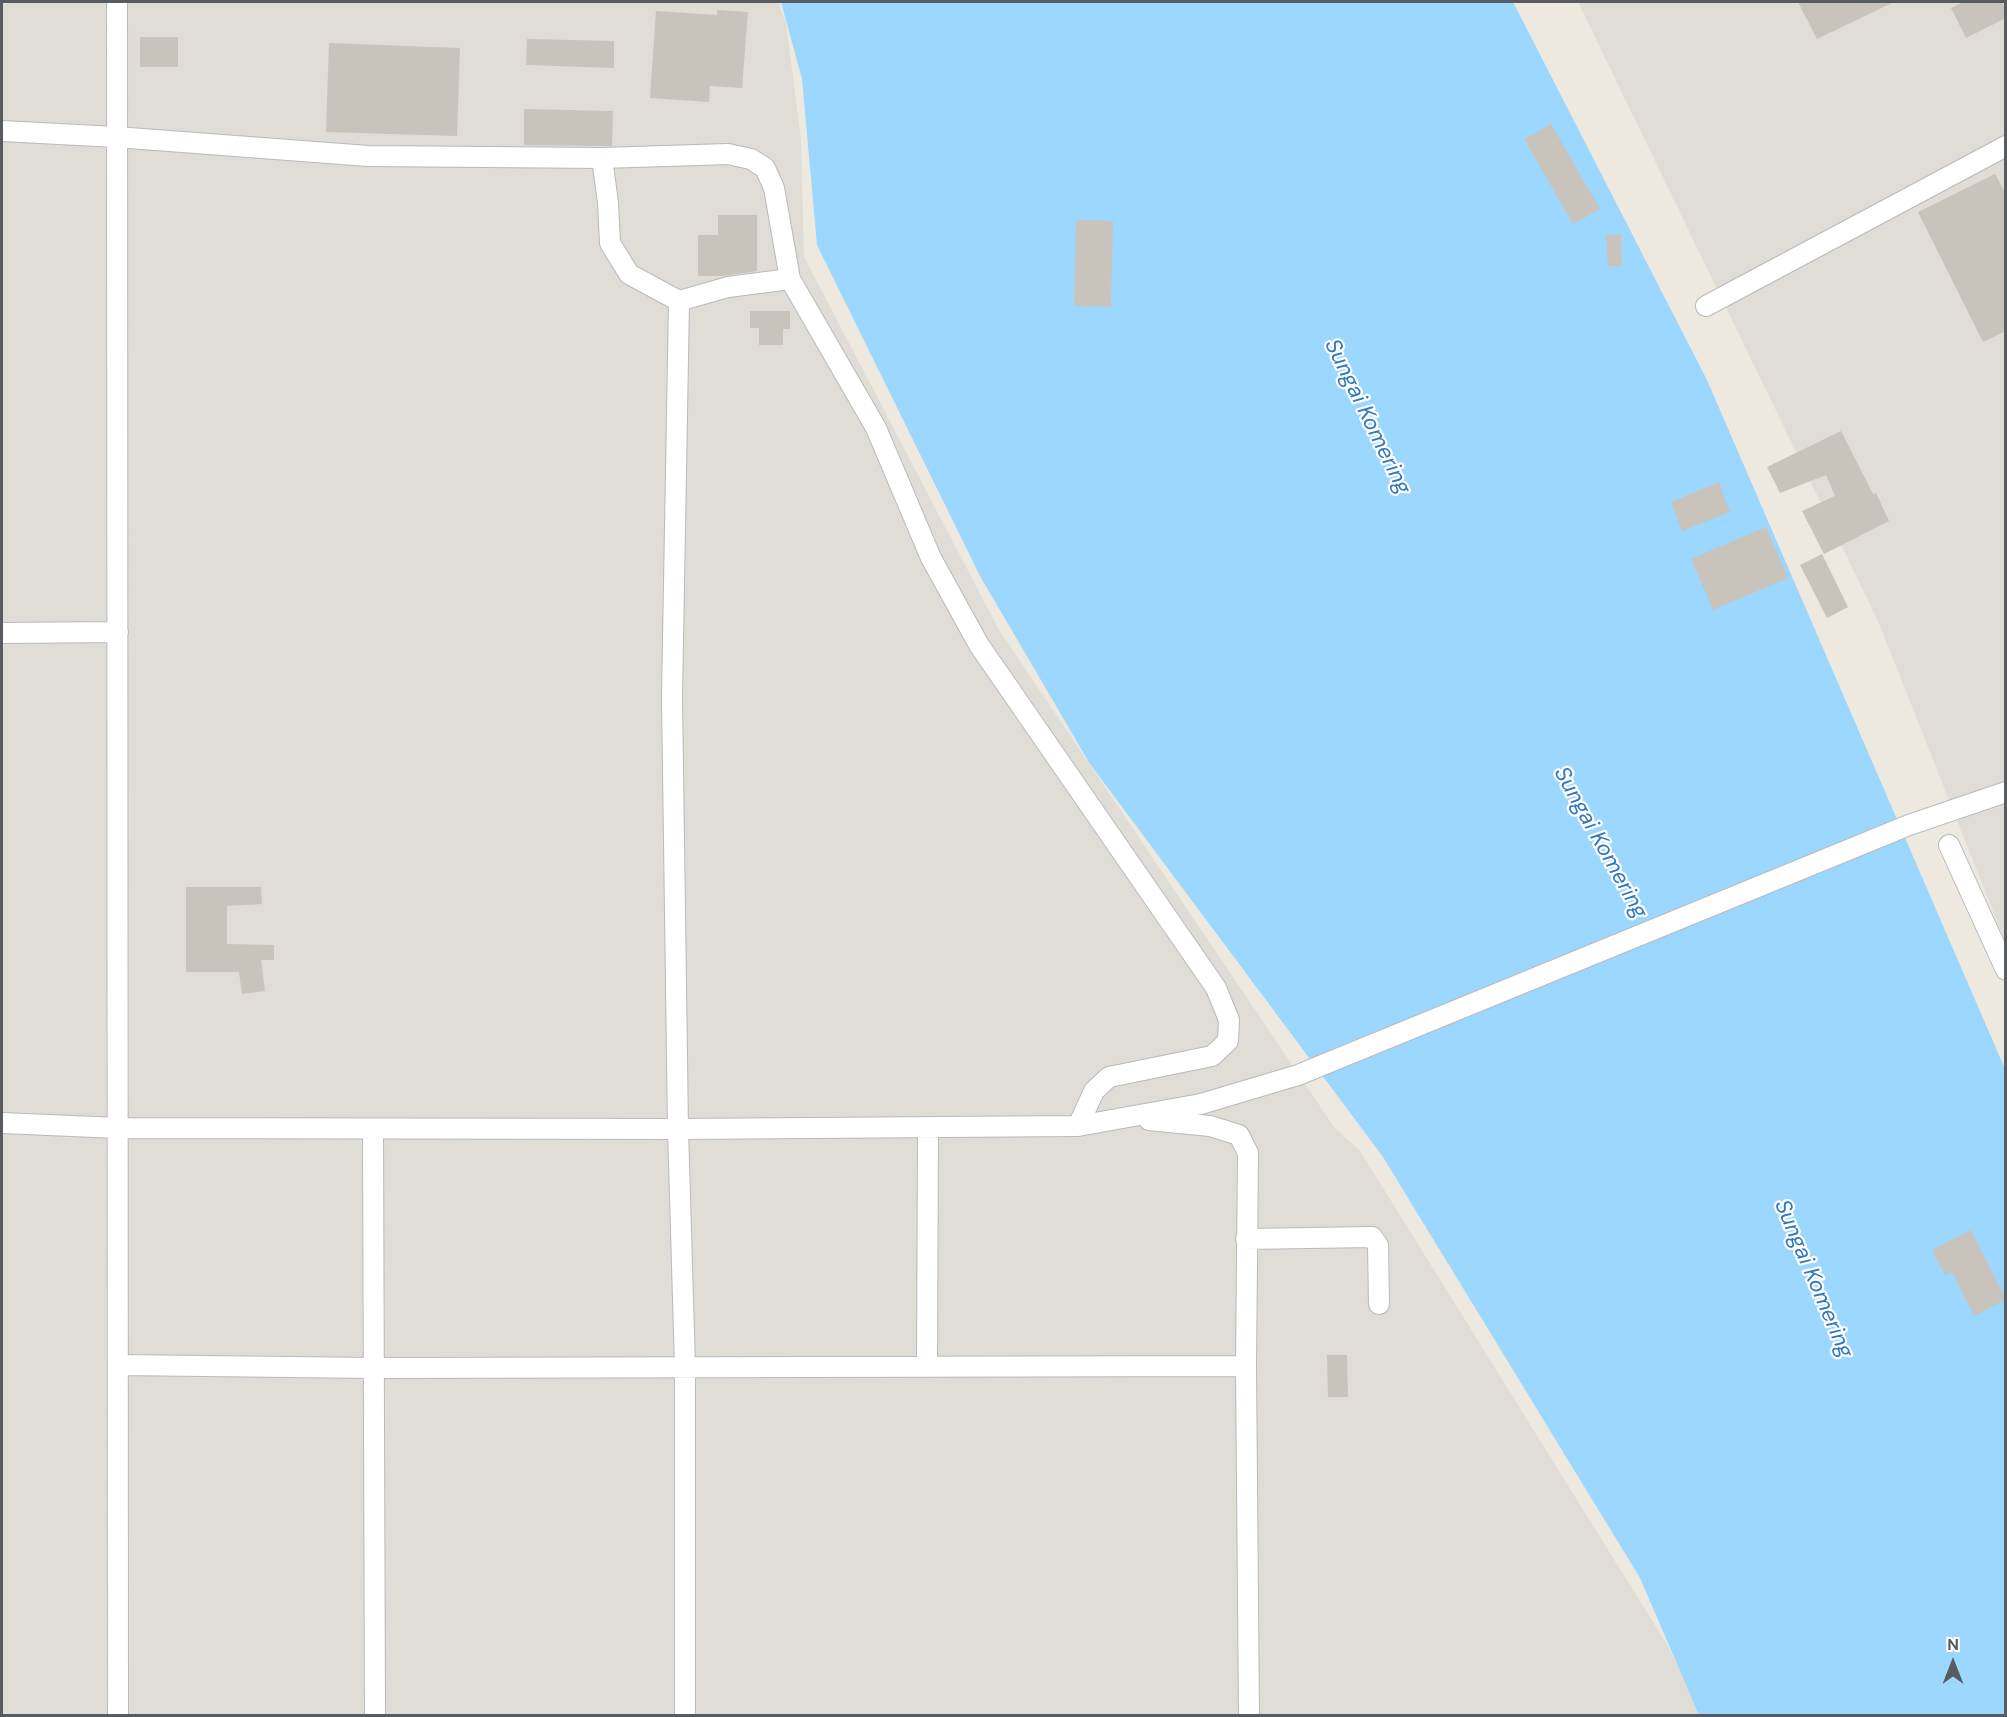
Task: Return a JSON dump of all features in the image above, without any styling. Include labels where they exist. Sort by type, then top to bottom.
[{"type":"lane","points":[[117,2],[118,1716]]},
{"type":"lane","points":[[2,131],[369,156],[602,158],[728,154],[751,159],[765,168],[774,188],[790,279],[876,428],[931,558],[979,645],[1216,988],[1229,1020],[1228,1041],[1212,1056],[1109,1077],[1094,1091],[1078,1126]]},
{"type":"lane","points":[[1706,306],[2006,146]]},
{"type":"lane","points":[[602,158],[610,243],[629,274],[680,301],[728,287],[790,279]]},
{"type":"lane","points":[[680,301],[672,697],[678,1130],[685,1367],[686,1716]]},
{"type":"lane","points":[[2,633],[118,632]]},
{"type":"lane","points":[[2,1123],[118,1128],[678,1130],[1078,1126],[1200,1104],[1299,1075],[1909,825],[2006,792]]},
{"type":"lane","points":[[1949,845],[2006,970]]},
{"type":"lane","points":[[1125,1118],[1209,1126],[1239,1135],[1248,1153],[1246,1366],[1249,1716]]},
{"type":"lane","points":[[927,1366],[928,1127]]},
{"type":"lane","points":[[373,1129],[375,1716]]},
{"type":"lane","points":[[1246,1239],[1372,1237],[1378,1245],[1379,1304]]},
{"type":"lane","points":[[118,1365],[374,1368],[1246,1366]]},
{"type":"shaded area","points":[[2,2],[778,2],[786,24],[801,140],[804,257],[999,630],[1334,1127],[1360,1151],[1666,1643],[1704,1715],[2,1716]]},
{"type":"shaded area","points":[[1578,2],[2005,2],[2005,941],[1878,621]]},
{"type":"water","name":"Sungai Komering","points":[[781,2],[1513,2],[1707,380],[2005,1069],[2005,1715],[1699,1715],[1640,1578],[1383,1157],[1090,764],[980,576],[817,245],[802,79]]},
{"type":"building","points":[[1798,2],[1894,2],[1817,39]]},
{"type":"building","points":[[1963,2],[2002,2],[2006,8],[2006,18],[1966,38],[1951,8]]},
{"type":"building","points":[[717,10],[748,12],[742,88],[710,86],[709,102],[650,98],[656,11],[717,15]]},
{"type":"building","points":[[140,37],[178,37],[178,67],[140,67]]},
{"type":"building","points":[[527,39],[614,41],[614,68],[526,65]]},
{"type":"building","points":[[329,43],[460,48],[457,136],[326,132]]},
{"type":"building","points":[[524,109],[613,111],[612,146],[524,145]]},
{"type":"building","points":[[1551,124],[1600,209],[1573,224],[1524,139]]},
{"type":"building","points":[[1995,174],[2006,194],[2006,331],[1983,342],[1918,212]]},
{"type":"building","points":[[718,215],[757,215],[757,271],[722,276],[698,276],[698,235],[718,235]]},
{"type":"building","points":[[1076,220],[1113,221],[1111,307],[1074,306]]},
{"type":"building","points":[[1621,234],[1622,266],[1608,266],[1606,235]]},
{"type":"building","points":[[750,311],[790,311],[790,329],[783,329],[783,345],[759,345],[759,328],[750,328]]},
{"type":"building","points":[[1841,431],[1889,521],[1824,554],[1802,511],[1835,496],[1826,475],[1780,493],[1767,467]]},
{"type":"building","points":[[1719,482],[1730,512],[1682,531],[1671,502]]},
{"type":"building","points":[[1766,527],[1788,578],[1713,610],[1691,559]]},
{"type":"building","points":[[1822,554],[1848,607],[1827,618],[1800,565]]},
{"type":"building","points":[[186,887],[261,887],[262,904],[227,906],[227,944],[274,945],[274,960],[261,960],[265,991],[242,994],[239,972],[186,972]]},
{"type":"building","points":[[1971,1230],[2006,1299],[1974,1316],[1952,1272],[1945,1275],[1932,1250]]},
{"type":"building","points":[[1327,1355],[1347,1355],[1348,1397],[1328,1397]]}]
